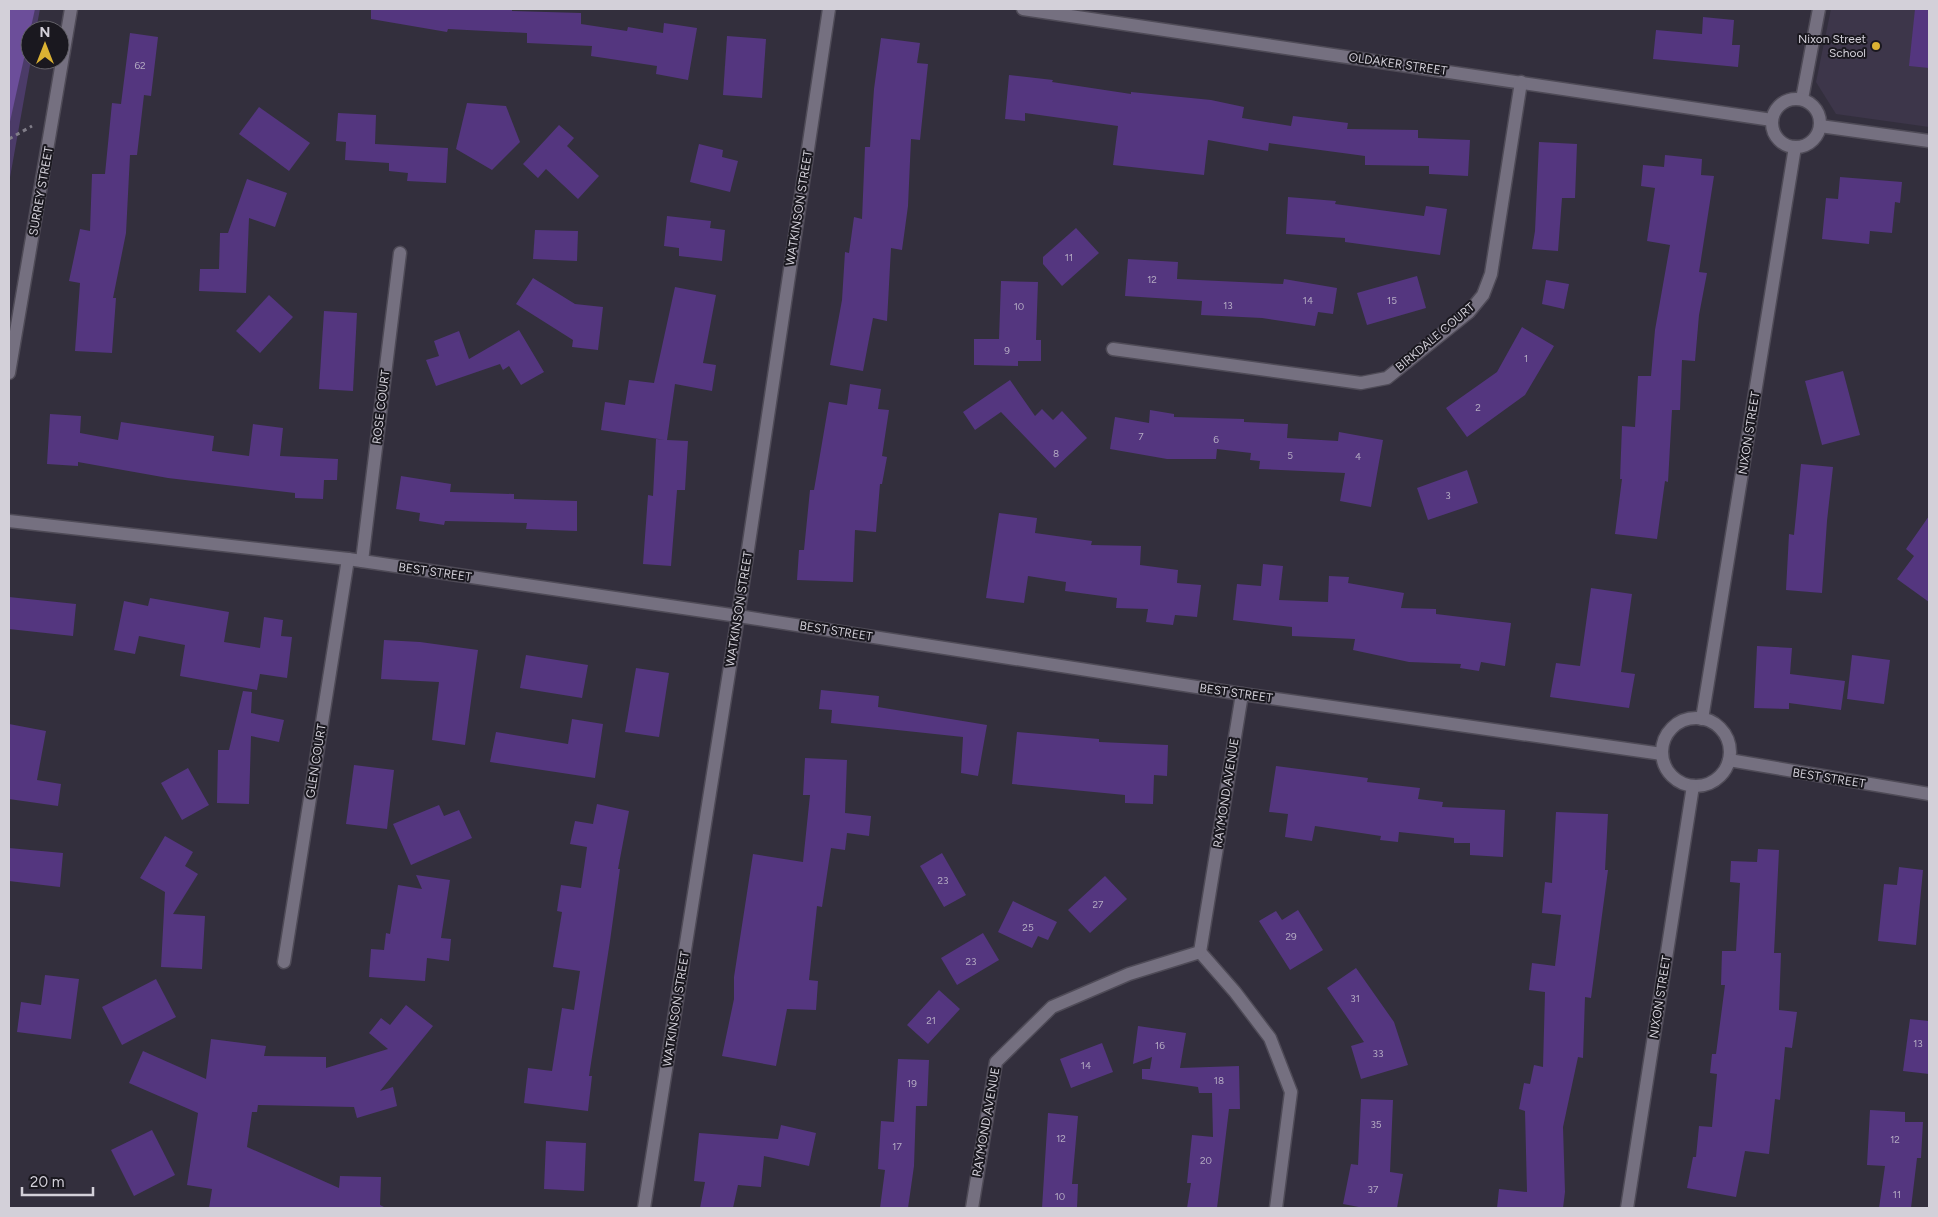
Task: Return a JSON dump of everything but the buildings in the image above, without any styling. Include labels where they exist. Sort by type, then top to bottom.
[{"type":"street","name":"SURREY STREET","points":[[9,373],[71,9]]},
{"type":"street","name":"WATKINSON STREET","points":[[644,1208],[738,616],[829,9]]},
{"type":"street","name":"OLDAKER STREET","points":[[1023,9],[1772,120]]},
{"type":"street","points":[[1802,99],[1819,9]]},
{"type":"street","name":"BIRKDALE COURT","points":[[1113,348],[1361,384],[1387,378],[1470,312],[1483,294],[1491,274],[1521,82]]},
{"type":"street","points":[[1802,99],[1815,108],[1820,126],[1814,138],[1808,144],[1795,147],[1784,144],[1776,136],[1772,120],[1774,112],[1782,104],[1788,100],[1802,99]]},
{"type":"street","points":[[1820,126],[1929,141]]},
{"type":"street","name":"NIXON STREET","points":[[1702,719],[1795,147]]},
{"type":"street","name":"ROSE COURT","points":[[362,562],[400,253]]},
{"type":"street","name":"BEST STREET","points":[[9,521],[348,559],[738,616],[1242,694],[1662,754]]},
{"type":"street","name":"GLEN COURT","points":[[284,962],[348,559]]},
{"type":"street","name":"RAYMOND AVENUE","points":[[972,1208],[996,1062],[1052,1007],[1129,974],[1200,952],[1242,694]]},
{"type":"street","points":[[1702,719],[1716,725],[1724,734],[1730,748],[1729,760],[1723,774],[1716,781],[1705,786],[1693,786],[1673,778],[1664,766],[1662,754],[1663,743],[1674,726],[1685,720],[1702,719]]},
{"type":"street","name":"BEST STREET","points":[[1729,760],[1929,794]]},
{"type":"street","name":"NIXON STREET","points":[[1627,1208],[1693,786]]},
{"type":"street","points":[[1200,952],[1235,992],[1270,1038],[1291,1092],[1276,1208]]},
{"type":"shaded area","points":[[9,9],[40,9],[38,20],[20,20],[20,70],[29,70],[9,183]]},
{"type":"shaded area","points":[[9,9],[35,9],[33,20],[20,20],[21,70],[9,126]]},
{"type":"shaded area","name":"Nixon Street School","points":[[1831,9],[1929,9],[1929,127],[1836,114],[1816,82]]},
{"type":"place","name":"Nixon Street School","points":[[1876,46]]}]
